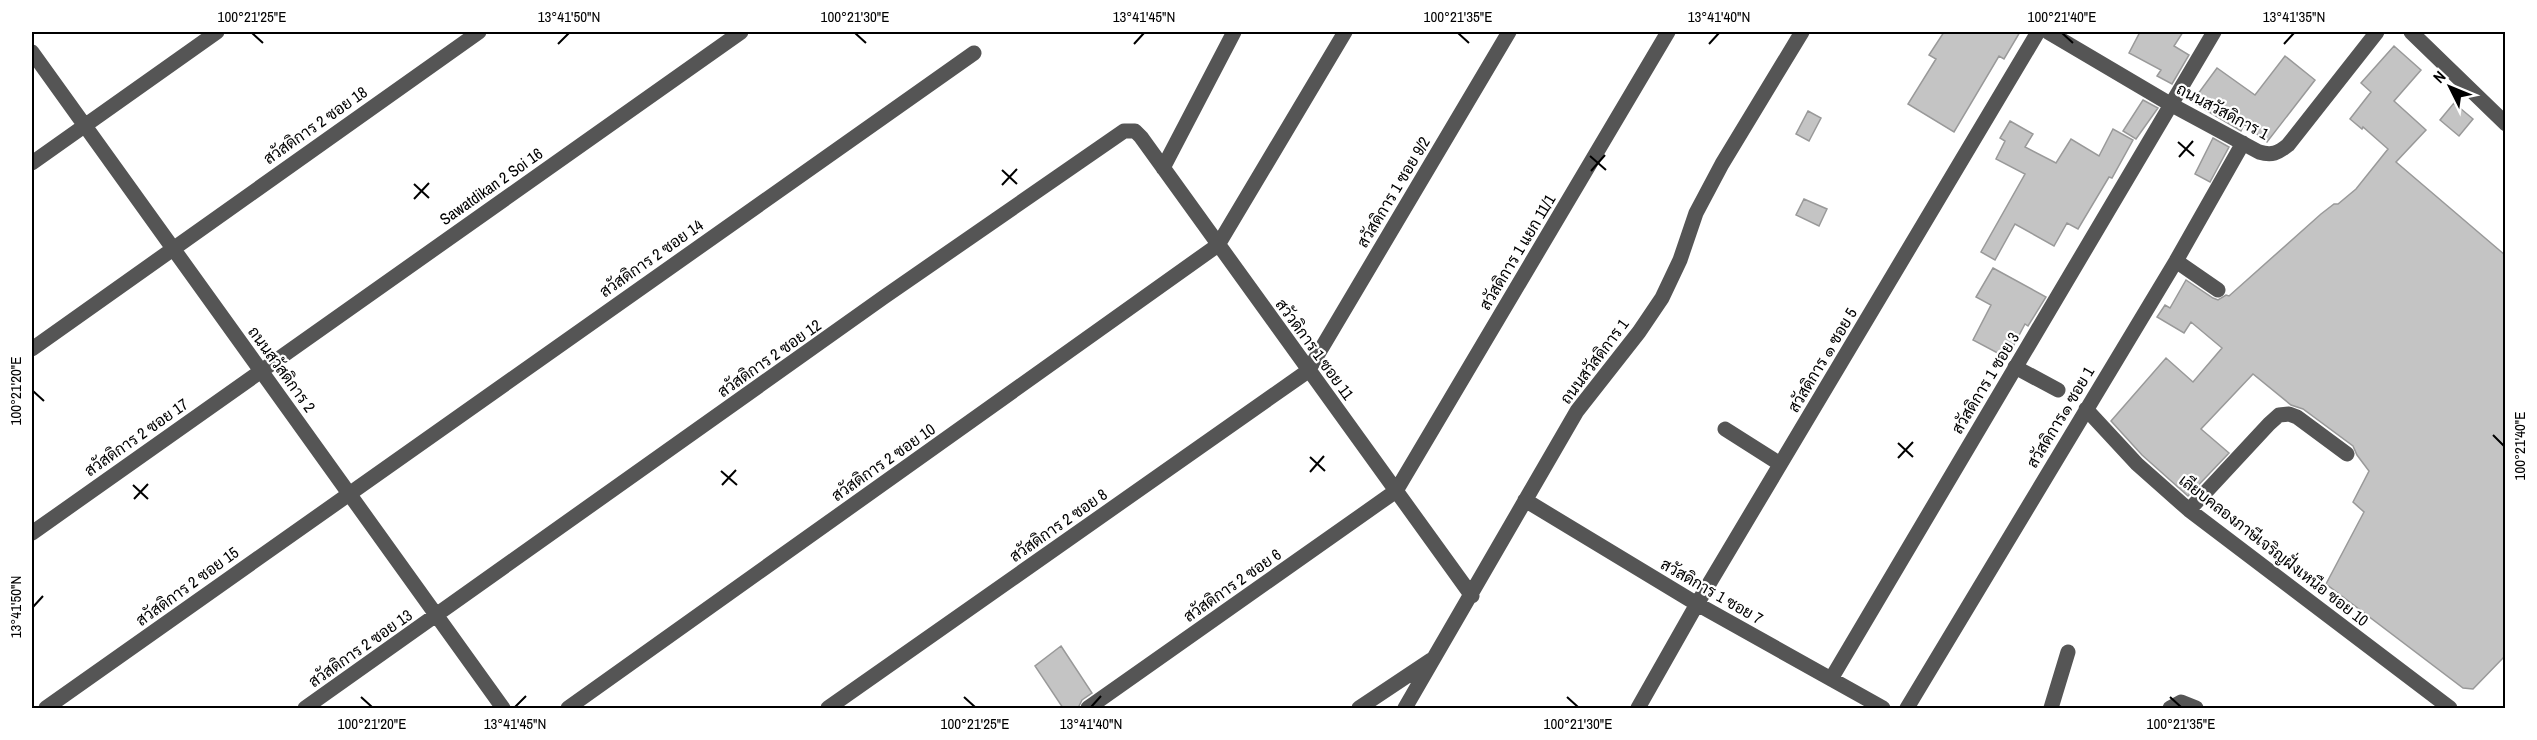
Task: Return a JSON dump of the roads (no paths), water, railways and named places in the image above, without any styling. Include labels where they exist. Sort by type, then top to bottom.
[{"type":"street","points":[[32,163],[217,32]]},
{"type":"street","name":"สวัสดิการ 2 ซอย 18","points":[[32,348],[479,32]]},
{"type":"street","name":"Sawatdikan 2 Soi 16","points":[[261,370],[741,32]]},
{"type":"street","points":[[1163,168],[1234,32]]},
{"type":"street","points":[[1218,245],[1345,32]]},
{"type":"street","name":"สวัสดิการ 1 ซอย 9/2","points":[[1308,372],[1509,32]]},
{"type":"street","name":"สวัสดิการ 1 แยก 11/1","points":[[1396,491],[1668,32]]},
{"type":"street","name":"ถนนสวัสดิการ 1","points":[[1405,708],[1472,596],[1577,411],[1639,332],[1662,298],[1680,260],[1696,213],[1722,165],[1802,32]]},
{"type":"street","name":"สวัสดิการ ๑ ซอย 5","points":[[1638,708],[1697,604],[2038,32]]},
{"type":"street","name":"ถนนสวัสดิการ 1","points":[[2048,32],[2170,104],[2269,155],[2279,153],[2377,32]]},
{"type":"street","name":"สวัสดิการ 1 ซอย 3","points":[[1831,680],[2214,32]]},
{"type":"street","points":[[2411,32],[2505,124]]},
{"type":"street","name":"ถนนสวัสดิการ 2","points":[[32,52],[503,708]]},
{"type":"street","name":"สวัสดิการ 2 ซอย 14","points":[[348,493],[974,53]]},
{"type":"street","name":"สวัวดิการ 1 ซอย 11","points":[[1124,131],[1135,131],[1163,168],[1308,372],[1472,596]]},
{"type":"street","name":"สวัสดิการ 2 ซอย 12","points":[[436,616],[884,297],[1124,131]]},
{"type":"street","name":"สวัสดิการ๑ ซอย 1","points":[[1907,708],[2176,261],[2243,143]]},
{"type":"street","name":"สวัสดิการ 2 ซอย 10","points":[[568,708],[1218,245]]},
{"type":"street","points":[[2176,261],[2218,290]]},
{"type":"street","points":[[2015,368],[2058,390]]},
{"type":"street","name":"สวัสดิการ 2 ซอย 17","points":[[32,533],[261,370]]},
{"type":"street","name":"สวัสดิการ 2 ซอย 8","points":[[828,708],[1308,372]]},
{"type":"street","name":"เลียบคลองภาษีเจริญฝั่งเหนือ ซอย 10","points":[[2086,409],[2137,464],[2189,510],[2450,708]]},
{"type":"street","points":[[2189,510],[2279,415],[2289,414],[2297,417],[2347,454]]},
{"type":"street","points":[[1725,429],[1780,464]]},
{"type":"street","name":"สวัสดิการ 2 ซอย 6","points":[[1088,708],[1396,491]]},
{"type":"street","name":"สวัสดิการ 2 ซอย 15","points":[[46,708],[348,493]]},
{"type":"street","name":"สวัสดิการ 1 ซอย 7","points":[[1525,500],[1697,604],[1882,708]]},
{"type":"street","name":"สวัสดิการ 2 ซอย 13","points":[[305,708],[436,616]]},
{"type":"street","points":[[2051,708],[2068,652]]},
{"type":"street","points":[[1359,708],[1436,656]]},
{"type":"street","points":[[2170,708],[2181,702],[2196,708]]}]
